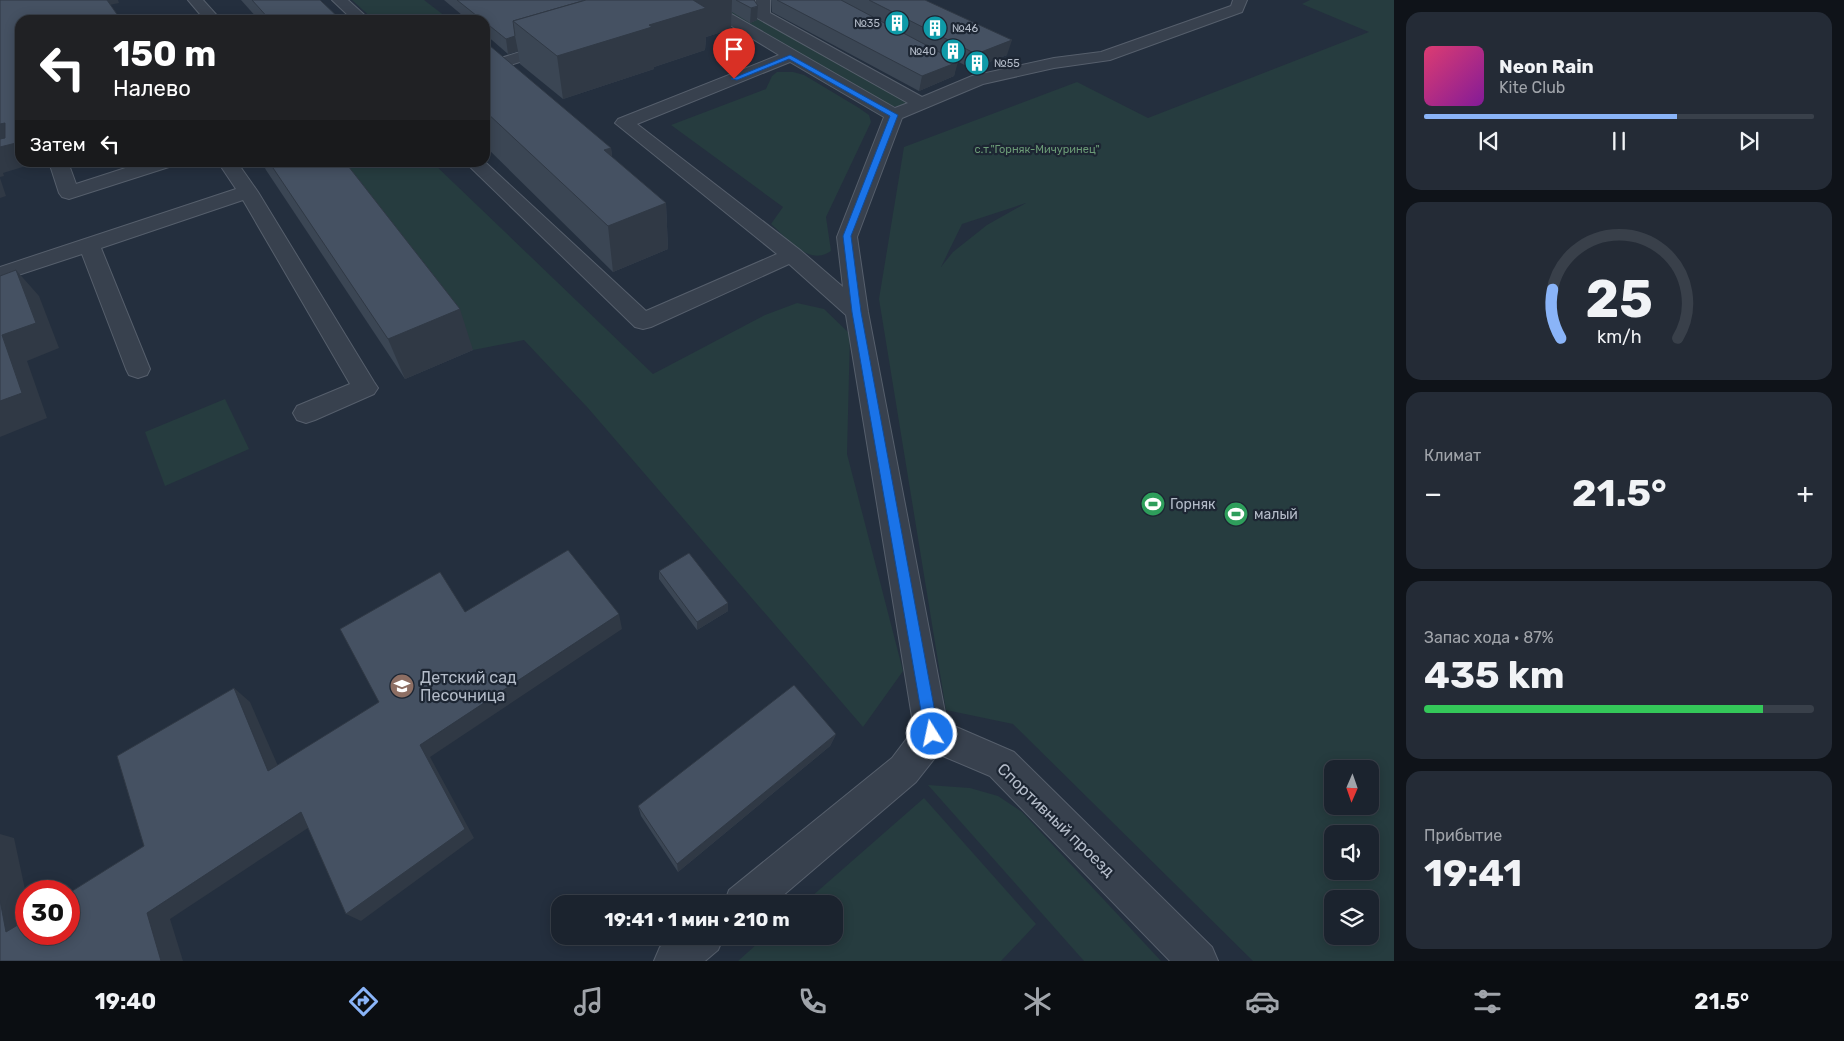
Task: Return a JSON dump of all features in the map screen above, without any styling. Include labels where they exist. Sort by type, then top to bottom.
[{"type":"street","points":[[195,0],[208,15]]},
{"type":"street","points":[[339,0],[356,15]]},
{"type":"street","points":[[679,7],[696,0],[894,115]]},
{"type":"street","points":[[763,0],[762,15],[922,104]]},
{"type":"street","points":[[754,895],[904,770],[932,734],[857,312],[847,236],[894,115],[978,80],[1054,63],[1104,57],[1237,9],[1240,0]]},
{"type":"street","points":[[490,66],[568,42]]},
{"type":"street","points":[[790,56],[624,123],[792,255],[857,312]]},
{"type":"street","points":[[961,72],[978,80]]},
{"type":"street","points":[[60,167],[69,193],[150,167]]},
{"type":"street","points":[[230,167],[248,192],[365,388],[306,413]]},
{"type":"street","points":[[479,167],[643,321],[792,255]]},
{"type":"street","points":[[0,274],[248,192]]},
{"type":"street","points":[[89,244],[138,369]]},
{"type":"street","name":"Спортивный проезд","points":[[932,734],[1002,764],[1198,961]]},
{"type":"street","points":[[674,961],[693,945]]},
{"type":"green space","points":[[352,0],[424,0],[444,15],[368,15]]},
{"type":"green space","points":[[709,0],[757,0],[756,16],[906,100],[906,104],[900,107],[892,106]]},
{"type":"green space","name":"Горняк","points":[[1310,0],[1394,0],[1394,961],[1253,961],[1013,724],[946,710],[879,299],[904,147],[1077,82],[1148,118],[1369,32],[1302,4]],"holes":[[[1026,203],[987,225],[953,252],[941,267],[962,224]]]},
{"type":"green space","points":[[777,72],[793,72],[804,75],[869,115],[871,122],[826,217],[831,251],[823,255],[815,256],[807,253],[791,243],[771,224],[783,207],[671,125],[766,89],[772,76]]},
{"type":"green space","points":[[333,167],[437,167],[653,374],[765,315],[797,303],[824,309],[850,334],[847,454],[903,671],[863,727],[588,408],[524,340],[473,350]]},
{"type":"green space","points":[[225,399],[249,449],[165,486],[145,432]]},
{"type":"green space","points":[[928,785],[970,788],[998,796],[1022,812],[1161,961],[1084,961]]},
{"type":"green space","points":[[924,798],[1036,924],[1001,961],[738,961],[756,945],[843,945],[843,895],[813,895]]},
{"type":"building","points":[[0,0],[107,0],[118,15],[15,15],[15,143],[0,147],[0,139],[5,138],[5,123],[0,124]]},
{"type":"building","points":[[252,0],[320,0],[336,15],[266,15]]},
{"type":"building","points":[[457,0],[586,0],[513,21],[515,36],[506,39],[490,26],[490,15],[476,15]]},
{"type":"building","points":[[586,0],[693,0],[706,8],[649,25],[652,27],[557,56],[513,21]]},
{"type":"building","points":[[736,0],[754,0],[758,6],[751,8]]},
{"type":"building","points":[[777,0],[841,0],[958,62],[922,76]]},
{"type":"building","points":[[869,0],[925,0],[1012,40],[976,54]]},
{"type":"building","points":[[490,46],[611,148],[604,150],[666,203],[608,226],[490,116]]},
{"type":"building","points":[[272,167],[349,167],[460,309],[388,339]]},
{"type":"building","points":[[16,270],[36,323],[2,335],[22,393],[0,401],[0,276]]},
{"type":"building","points":[[568,550],[619,614],[420,745],[465,829],[346,914],[301,812],[147,913],[161,961],[0,961],[0,900],[6,932],[15,927],[15,945],[80,945],[80,886],[144,846],[117,756],[234,688],[268,771],[379,702],[340,629],[440,572],[465,612]]},
{"type":"building","points":[[689,553],[728,603],[697,622],[659,571]]},
{"type":"building","points":[[794,685],[836,734],[677,864],[638,806]]},
{"type":"place","name":"№35","points":[[897,23]]},
{"type":"place","name":"№46","points":[[935,28]]},
{"type":"place","name":"№40","points":[[953,51]]},
{"type":"place","name":"№55","points":[[977,63]]},
{"type":"place","name":"Горняк","points":[[1153,504]]},
{"type":"place","name":"малый","points":[[1236,514]]},
{"type":"place","name":"Детский сад Песочница","points":[[402,686]]},
{"type":"route","points":[[734,79],[790,56],[894,115],[847,236],[857,312],[932,734]]},
{"type":"park label","name":"с.т.\"Горняк-Мичуринец\"","points":[[1037,149]]}]
